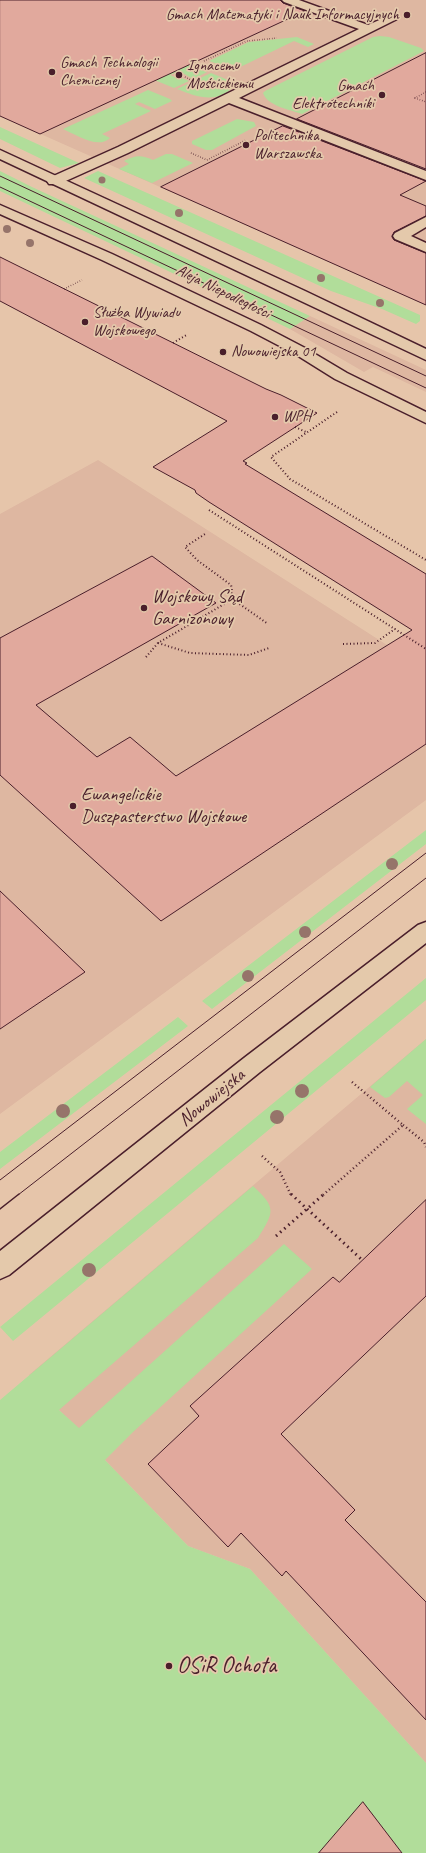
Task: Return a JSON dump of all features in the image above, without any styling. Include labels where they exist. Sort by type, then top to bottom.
[{"type":"main road","points":[[288,0],[369,28]]},
{"type":"main road","points":[[54,181],[123,150],[393,17]]},
{"type":"main road","points":[[228,98],[426,176]]},
{"type":"main road","name":"Aleja Niepodległości","points":[[0,154],[54,181],[300,294],[426,355]]},
{"type":"main road","name":"Aleja Niepodległości","points":[[0,209],[108,257],[256,328],[300,351],[341,376],[426,418]]},
{"type":"main road","points":[[426,221],[400,236],[426,248]]},
{"type":"main road","name":"Nowowiejska","points":[[0,1267],[258,1061],[426,931]]},
{"type":"path","points":[[204,61],[247,41],[282,37]]},
{"type":"path","points":[[184,77],[193,80]]},
{"type":"path","points":[[426,92],[415,98],[426,102]]},
{"type":"path","points":[[188,152],[207,160],[246,140]]},
{"type":"path","points":[[64,289],[82,280]]},
{"type":"path","points":[[173,343],[188,334]]},
{"type":"path","points":[[338,412],[271,456],[290,478],[426,560]]},
{"type":"path","points":[[295,427],[306,433]]},
{"type":"path","points":[[210,510],[426,649]]},
{"type":"path","points":[[146,657],[158,643],[226,603],[231,598],[233,592],[231,585],[197,560],[185,547],[205,534]]},
{"type":"path","points":[[231,598],[268,624]]},
{"type":"path","points":[[343,644],[374,643],[395,629]]},
{"type":"path","points":[[158,643],[190,653],[250,655],[269,648]]},
{"type":"path","points":[[352,1082],[424,1142],[426,1147]]},
{"type":"path","points":[[276,1236],[403,1125]]},
{"type":"path","points":[[262,1156],[280,1172],[292,1197],[362,1260]]},
{"type":"shaded area","name":"Politechnika Warszawska","points":[[0,0],[426,0],[426,305],[0,116]]},
{"type":"shaded area","points":[[310,316],[426,370],[426,392],[373,367],[364,372],[290,329]]},
{"type":"shaded area","points":[[98,460],[387,645],[426,672],[426,800],[0,1114],[0,514]]},
{"type":"shaded area","points":[[426,1039],[426,1763],[250,1569],[188,1546],[105,1460],[78,1428],[59,1410],[29,1375]]},
{"type":"green space","points":[[297,37],[314,44],[308,47],[294,41],[234,70],[209,61],[249,42]]},
{"type":"green space","points":[[373,37],[389,37],[421,48],[424,51],[302,114],[274,104],[265,97],[263,93],[265,91]]},
{"type":"green space","points":[[153,51],[207,72],[193,79],[179,71],[170,75],[189,81],[174,88],[120,66]]},
{"type":"green space","points":[[211,73],[228,80],[233,84],[233,87],[220,96],[213,97],[199,96],[177,89]]},
{"type":"green space","points":[[148,90],[172,101],[155,109],[139,102],[135,104],[151,111],[102,134],[110,138],[105,141],[93,142],[86,140],[63,129]]},
{"type":"green space","points":[[237,119],[254,122],[256,126],[212,150],[206,150],[192,144],[192,141]]},
{"type":"green space","points":[[0,127],[79,163],[60,168],[0,139]]},
{"type":"green space","points":[[166,154],[172,154],[193,163],[152,183],[119,169],[129,164],[124,161],[138,156],[153,160]]},
{"type":"green space","points":[[0,171],[310,316],[290,329],[0,191]]},
{"type":"green space","points":[[98,171],[420,315],[420,321],[416,324],[382,309],[331,291],[84,178]]},
{"type":"green space","points":[[426,830],[426,844],[212,1009],[202,1001]]},
{"type":"green space","points":[[426,978],[426,1000],[13,1341],[0,1327]]},
{"type":"green space","points":[[178,1017],[188,1026],[0,1169],[0,1152]]},
{"type":"green space","points":[[426,1039],[426,1124],[407,1109],[423,1095],[407,1081],[389,1097],[385,1098],[370,1087]]},
{"type":"green space","name":"OSiR Ochota","points":[[253,1186],[266,1200],[270,1210],[270,1216],[258,1238],[59,1410],[79,1428],[284,1244],[312,1269],[133,1432],[105,1460],[188,1546],[250,1569],[426,1763],[426,1853],[0,1853],[0,1400]]},
{"type":"building","name":"Gmach Technologii Chemicznej","points":[[0,0],[280,0],[283,3],[305,11],[40,134],[0,116]]},
{"type":"building","name":"Gmach Elektrotechniki","points":[[426,53],[426,169],[297,119]]},
{"type":"building","points":[[283,126],[426,181],[400,195],[426,206],[426,216],[394,232],[392,237],[394,240],[426,253],[426,305],[161,187]]},
{"type":"building","points":[[0,257],[317,413],[243,461],[247,463],[245,464],[426,574],[426,744],[161,921],[0,775],[0,638],[152,556],[216,603],[36,705],[97,757],[130,737],[176,776],[412,630],[209,502],[196,493],[195,490],[153,467],[227,421],[0,301]]},
{"type":"building","points":[[0,891],[85,972],[0,1029]]},
{"type":"building","points":[[426,1200],[426,1296],[281,1434],[355,1510],[345,1520],[426,1602],[426,1720],[286,1571],[282,1576],[241,1533],[228,1547],[148,1464],[199,1416],[190,1406],[333,1277],[339,1282]]},
{"type":"building","points":[[363,1802],[402,1853],[319,1853]]},
{"type":"tram line","points":[[0,176],[426,376]]},
{"type":"tram line","points":[[0,187],[426,388]]},
{"type":"tram line","points":[[0,1180],[426,853]]},
{"type":"tram line","points":[[18,1195],[426,878]]},
{"type":"tram line","points":[[0,1209],[19,1194]]},
{"type":"place","name":"Gmach Matematyki i Nauk Informacyjnych","points":[[407,15]]},
{"type":"place","name":"Gmach Technologii Chemicznej","points":[[52,72]]},
{"type":"place","name":"Ignacemu Mościckiemu","points":[[179,75]]},
{"type":"place","name":"Gmach Elektrotechniki","points":[[382,95]]},
{"type":"place","name":"Politechnika Warszawska","points":[[246,145]]},
{"type":"place","name":"Służba Wywiadu Wojskowego","points":[[85,322]]},
{"type":"place","name":"Nowowiejska 01","points":[[223,352]]},
{"type":"place","name":"WPH","points":[[275,417]]},
{"type":"place","name":"Wojskowy Sąd Garnizonowy","points":[[144,608]]},
{"type":"place","name":"Ewangelickie Duszpasterstwo Wojskowe","points":[[73,806]]},
{"type":"place","name":"OSiR Ochota","points":[[169,1666]]}]
